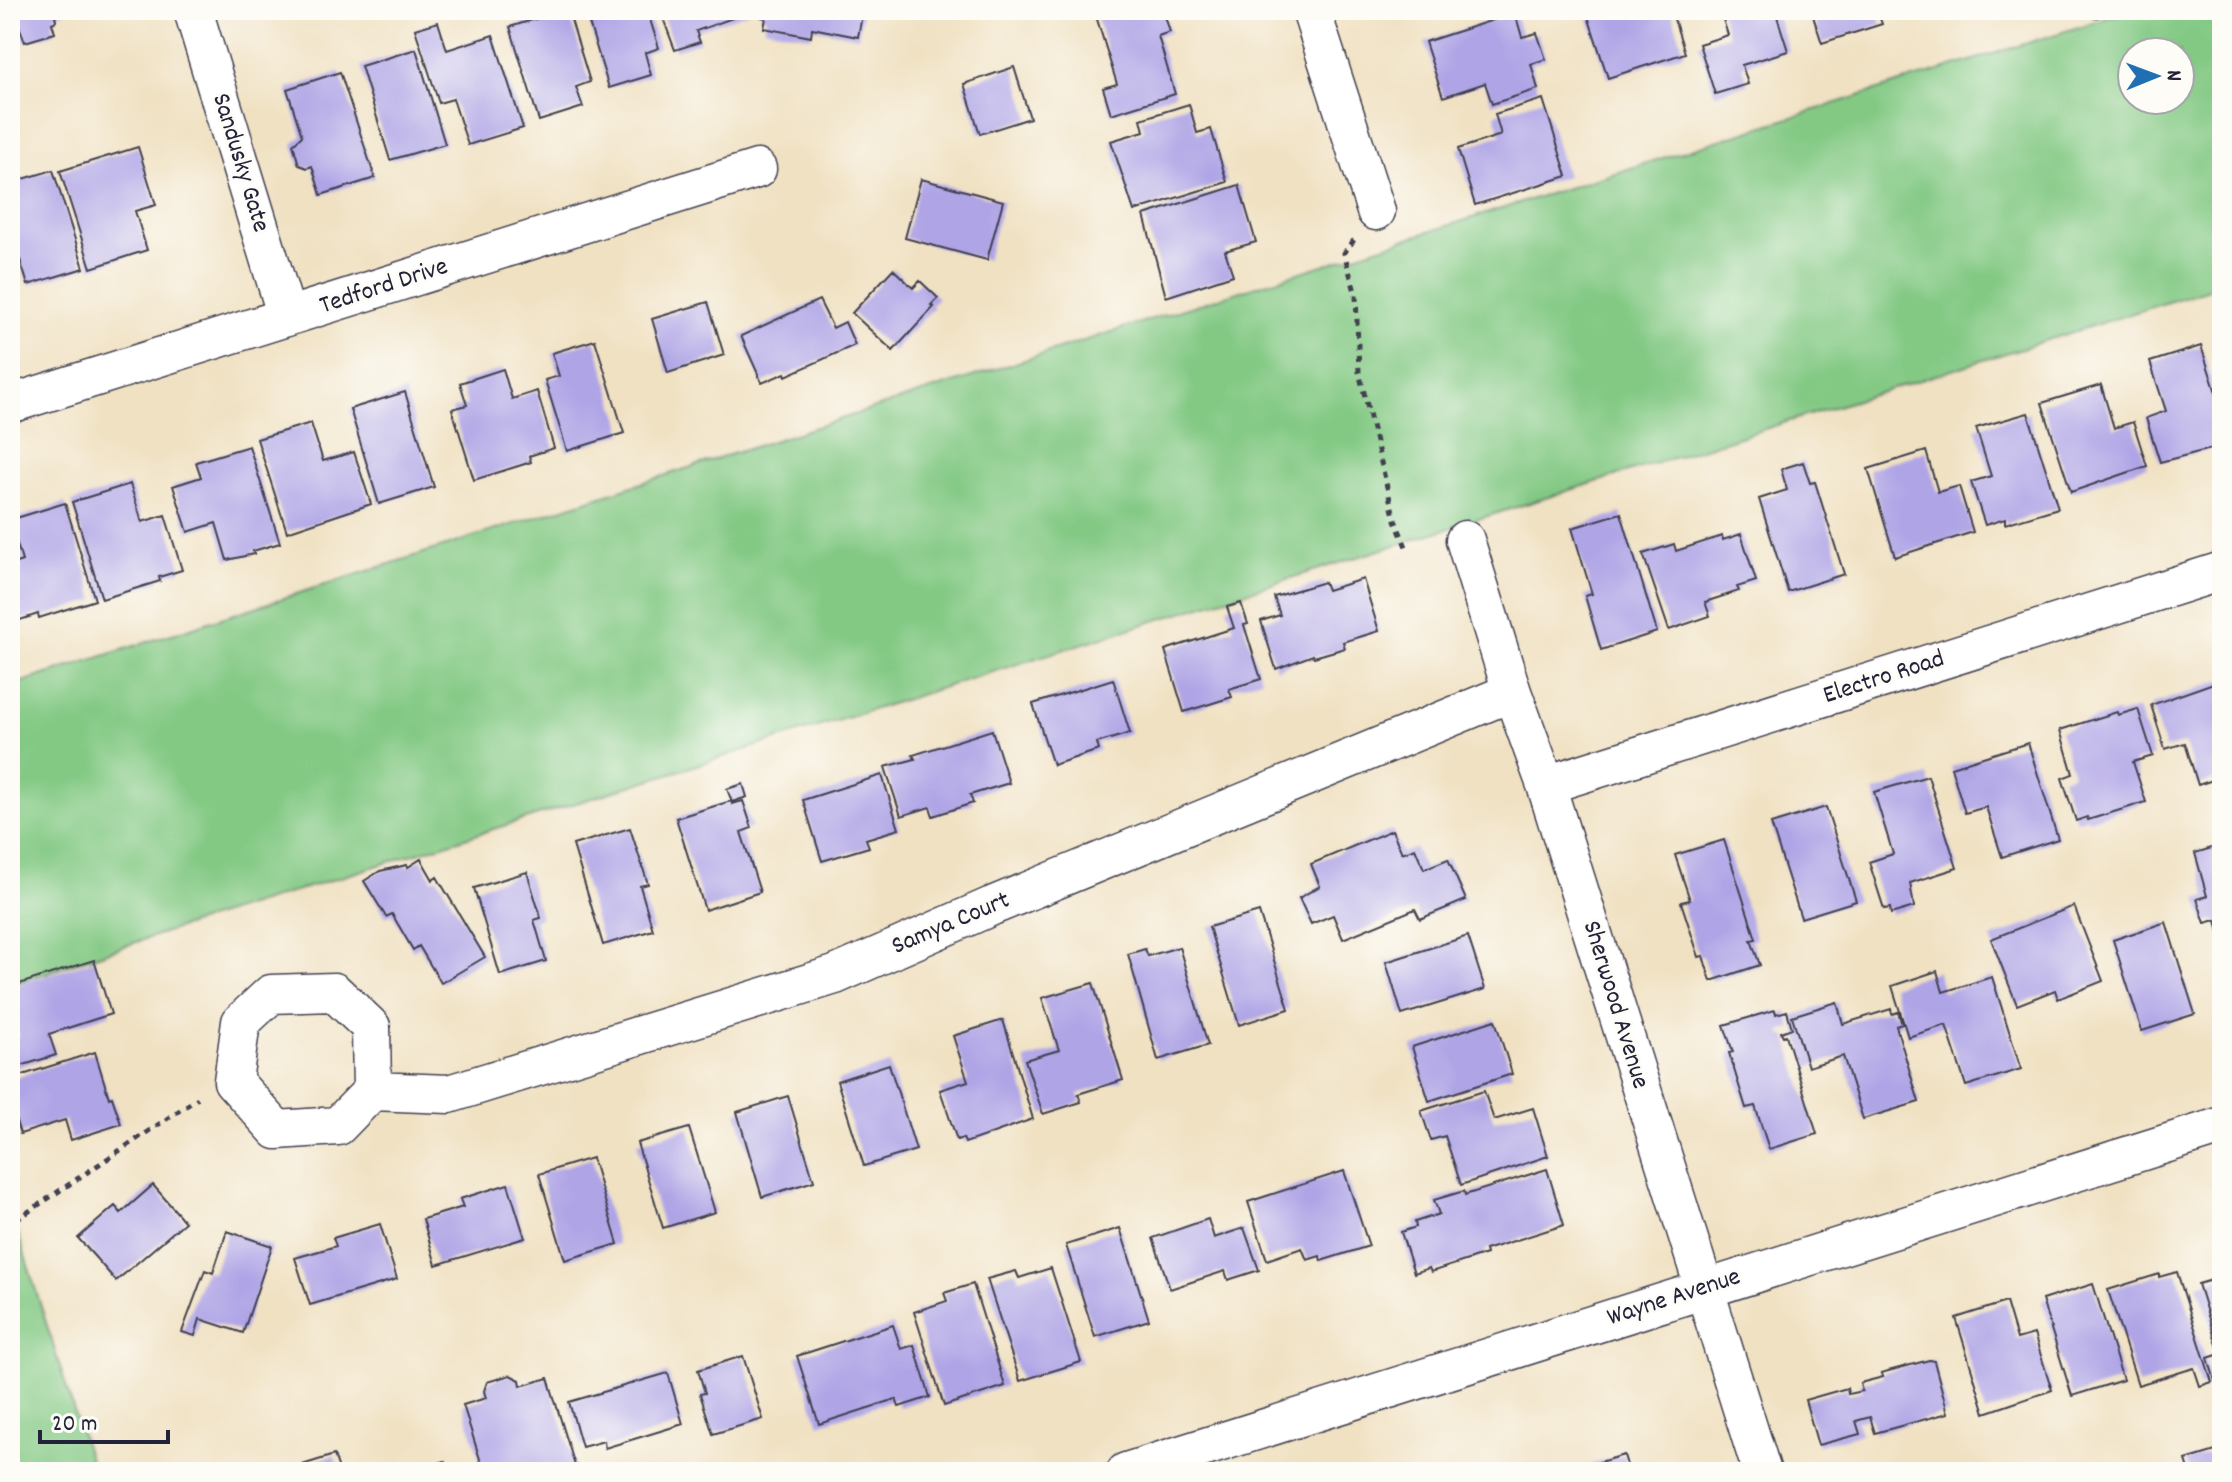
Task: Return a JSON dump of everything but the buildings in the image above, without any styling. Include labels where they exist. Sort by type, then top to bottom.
[{"type":"street","name":"Sandusky Gate","points":[[193,10],[287,317]]},
{"type":"street","points":[[1311,10],[1376,211]]},
{"type":"street","name":"Tedford Drive","points":[[10,404],[757,169]]},
{"type":"street","name":"Sherwood Avenue","points":[[1465,540],[1512,692],[1546,785],[1762,1472]]},
{"type":"street","name":"Electro Road","points":[[1546,785],[2222,571]]},
{"type":"street","name":"Samya Court","points":[[372,1091],[449,1094],[835,975],[992,906],[1512,692]]},
{"type":"street","points":[[334,992],[371,1027],[372,1091],[338,1126],[277,1130],[233,1081],[241,1022],[271,994],[334,992]]},
{"type":"street","name":"Wayne Avenue","points":[[1126,1472],[2222,1126]]},
{"type":"path","points":[[1376,211],[1344,253],[1356,295],[1359,372],[1395,520],[1407,549]]},
{"type":"path","points":[[16,1220],[189,1103],[233,1081]]},
{"type":"green space","points":[[2132,10],[2222,10],[2222,285],[163,933],[10,985],[10,686],[1155,318]]},
{"type":"green space","points":[[10,1208],[93,1472],[10,1472]]}]
